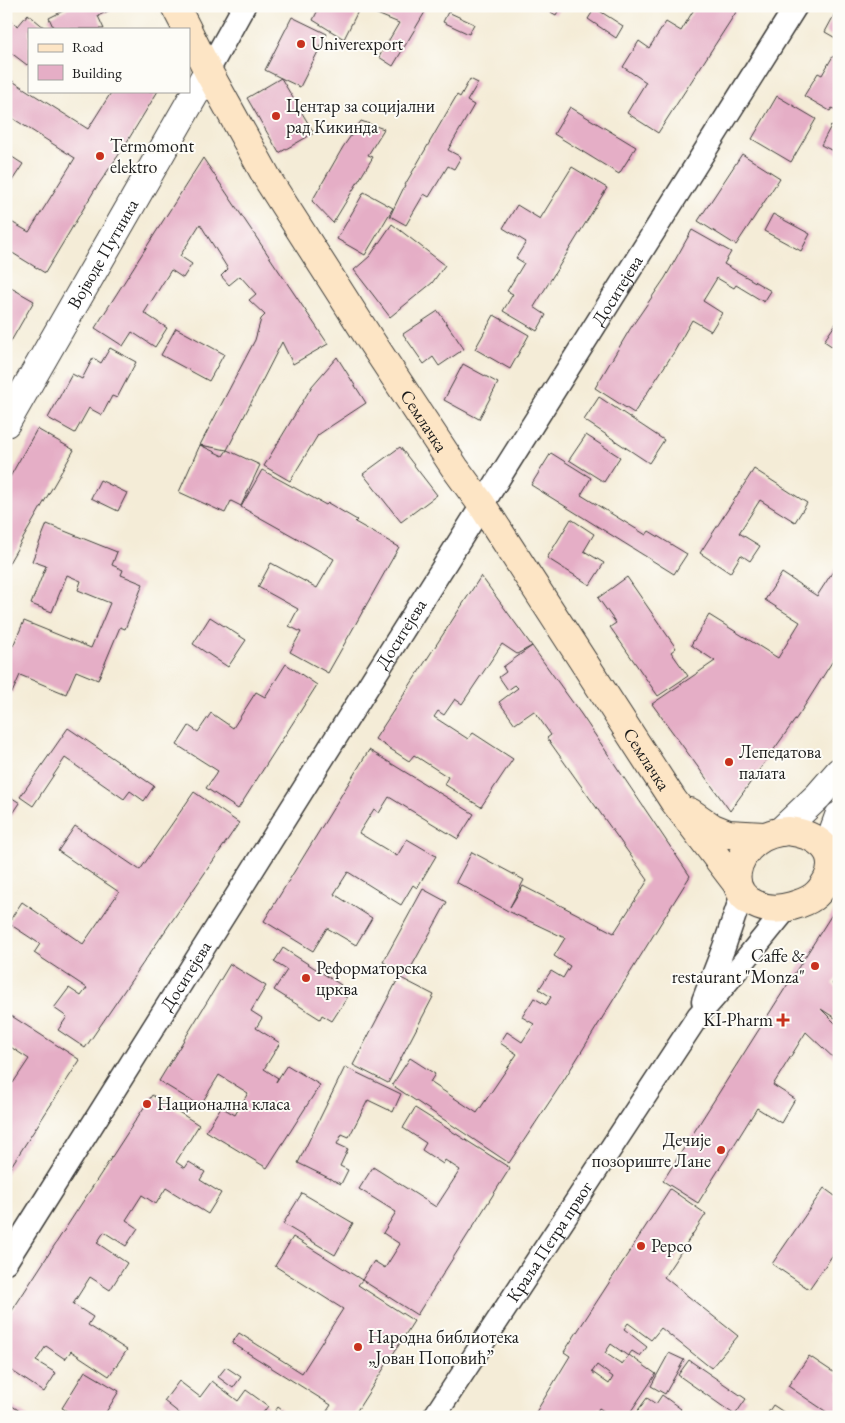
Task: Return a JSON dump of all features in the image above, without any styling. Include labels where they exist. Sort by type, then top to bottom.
[{"type":"main road","points":[[175,6],[186,28]]},
{"type":"main road","name":"Семлачка","points":[[190,35],[270,183],[673,800],[739,889]]},
{"type":"main road","name":"Семлачка","points":[[673,800],[713,828],[728,834],[772,834]]},
{"type":"main road","points":[[796,905],[819,892],[824,886],[829,876],[832,856],[817,840],[804,833],[788,831],[772,834],[756,842],[748,849],[740,861],[737,870],[739,889],[752,902],[766,908],[779,909],[796,905],[839,901]]},
{"type":"street","name":"Војводе Путника","points":[[6,423],[244,6]]},
{"type":"street","name":"Доситејева","points":[[6,1262],[796,6]]},
{"type":"street","points":[[772,834],[818,796],[839,772]]},
{"type":"street","points":[[832,856],[839,816]]},
{"type":"street","name":"Краља Петра првог","points":[[698,1016],[724,947],[739,889]]},
{"type":"street","name":"Краља Петра првог","points":[[434,1417],[698,1016],[796,905]]},
{"type":"building","points":[[73,6],[118,6],[98,16],[104,28],[54,28],[49,18]]},
{"type":"building","points":[[316,6],[415,6],[425,12],[393,66],[379,57],[399,23],[360,7],[344,39],[313,20],[319,8]]},
{"type":"building","points":[[540,6],[561,6],[556,15]]},
{"type":"building","points":[[696,6],[740,6],[658,133],[627,113],[646,82],[623,67],[639,41],[649,48],[666,22],[681,31]]},
{"type":"building","points":[[839,6],[839,40],[825,32]]},
{"type":"building","points":[[595,8],[623,26],[616,38],[588,19]]},
{"type":"building","points":[[448,12],[474,24],[469,34],[443,22]]},
{"type":"building","points":[[28,14],[45,28],[28,28],[27,65],[6,49],[6,22],[9,19],[18,26]]},
{"type":"building","points":[[292,17],[327,34],[300,87],[265,70]]},
{"type":"building","points":[[833,56],[839,60],[839,112],[832,108],[830,111],[804,96],[818,73],[822,75]]},
{"type":"building","points":[[6,77],[88,129],[111,92],[157,92],[94,191],[45,273],[6,249],[6,219],[29,232],[75,158],[6,114]]},
{"type":"building","points":[[281,78],[314,133],[279,153],[247,98]]},
{"type":"building","points":[[470,79],[478,83],[467,101],[474,105],[448,150],[461,157],[454,169],[448,166],[429,197],[424,194],[406,225],[390,216],[406,183],[457,95],[460,97]]},
{"type":"building","points":[[777,96],[816,119],[791,162],[752,139]]},
{"type":"building","points":[[570,107],[636,147],[619,174],[554,134]]},
{"type":"building","points":[[361,121],[384,129],[368,155],[373,157],[333,223],[312,201],[343,147]]},
{"type":"building","points":[[831,126],[839,130],[839,154],[821,145]]},
{"type":"building","points":[[6,153],[23,164],[6,190]]},
{"type":"building","points":[[742,154],[780,178],[736,245],[698,221]]},
{"type":"building","points":[[203,158],[328,344],[293,364],[282,342],[227,450],[200,445],[255,340],[261,319],[265,315],[249,300],[256,294],[240,276],[229,285],[221,276],[228,269],[200,224],[180,256],[192,264],[183,278],[171,270],[144,313],[167,328],[155,347],[132,332],[123,346],[95,328]]},
{"type":"building","points":[[572,167],[607,188],[534,307],[546,315],[537,331],[503,311],[513,294],[507,291],[524,263],[516,258],[526,242],[503,228],[517,205],[540,219]]},
{"type":"building","points":[[364,192],[393,208],[365,255],[337,239]]},
{"type":"building","points":[[773,214],[810,234],[801,251],[764,231]]},
{"type":"building","points":[[392,224],[445,265],[432,283],[390,317],[354,270],[370,256]]},
{"type":"building","points":[[692,230],[731,252],[724,264],[771,291],[764,302],[736,285],[734,288],[717,278],[703,301],[722,313],[711,331],[692,320],[674,352],[634,413],[595,388],[630,329],[665,278]]},
{"type":"building","points":[[6,285],[34,301],[10,343],[6,341]]},
{"type":"building","points":[[438,311],[464,349],[439,366],[433,357],[424,364],[403,334]]},
{"type":"building","points":[[494,315],[529,335],[510,369],[475,349]]},
{"type":"building","points":[[839,319],[839,351],[824,341]]},
{"type":"building","points":[[176,328],[224,354],[209,381],[161,355]]},
{"type":"building","points":[[110,348],[136,362],[117,398],[112,396],[102,415],[89,408],[75,433],[48,418],[72,374],[82,379],[93,358],[101,363]]},
{"type":"building","points":[[337,357],[366,403],[318,435],[290,481],[264,466],[312,386]]},
{"type":"building","points":[[463,364],[498,383],[479,419],[444,400]]},
{"type":"building","points":[[599,397],[664,440],[649,463],[584,420]]},
{"type":"building","points":[[37,429],[74,450],[6,568],[6,484]]},
{"type":"building","points":[[586,435],[620,457],[604,482],[569,460]]},
{"type":"building","points":[[200,445],[223,456],[227,450],[260,465],[241,506],[231,501],[225,513],[179,492]]},
{"type":"building","points":[[400,447],[437,495],[401,522],[363,474]]},
{"type":"building","points":[[551,453],[591,478],[581,495],[646,535],[649,531],[687,554],[674,574],[531,485]]},
{"type":"building","points":[[754,469],[807,503],[795,522],[760,500],[739,533],[760,546],[750,561],[741,555],[730,573],[700,553]]},
{"type":"building","points":[[262,470],[326,505],[328,503],[357,520],[355,522],[399,547],[328,673],[290,652],[301,632],[289,626],[298,609],[258,587],[271,563],[317,588],[334,559],[241,507]]},
{"type":"building","points":[[100,480],[127,493],[118,511],[91,498]]},
{"type":"building","points":[[571,519],[594,534],[584,551],[604,563],[590,585],[547,558]]},
{"type":"building","points":[[47,524],[117,552],[112,565],[123,570],[121,575],[143,584],[125,629],[120,627],[98,680],[76,671],[66,694],[20,675],[12,693],[6,691],[6,643],[13,646],[24,621],[91,648],[110,603],[78,590],[81,581],[67,575],[52,612],[31,604],[46,566],[32,561]]},
{"type":"building","points":[[839,562],[839,651],[800,713],[730,811],[652,704],[715,661],[691,645],[709,615],[778,658],[800,622],[765,600],[782,573],[817,596]]},
{"type":"building","points":[[481,576],[532,646],[517,654],[502,644],[462,704],[455,699],[444,715],[438,711],[434,717],[468,739],[473,733],[513,759],[481,807],[444,784],[448,777],[414,755],[409,761],[375,739]]},
{"type":"building","points":[[627,577],[676,648],[671,652],[688,676],[658,696],[610,627],[616,623],[598,598]]},
{"type":"building","points":[[210,617],[246,640],[228,667],[193,644]]},
{"type":"building","points":[[532,646],[581,714],[690,876],[562,1083],[509,1163],[392,1085],[410,1058],[435,1074],[430,1082],[477,1113],[517,1054],[500,1043],[507,1032],[522,1042],[534,1024],[522,1017],[534,998],[546,1005],[551,997],[539,989],[551,971],[563,978],[570,966],[554,956],[565,938],[508,911],[456,882],[472,852],[524,880],[510,907],[523,886],[614,933],[648,880],[547,738],[551,735],[534,711],[515,724],[499,702],[518,688],[515,685],[508,690],[499,677],[506,672],[503,667]]},
{"type":"building","points":[[286,664],[317,685],[238,809],[206,788],[218,771],[177,745],[189,726],[198,732],[211,713],[233,728],[256,692],[265,697]]},
{"type":"building","points":[[68,728],[154,786],[144,801],[130,791],[124,799],[65,758],[33,806],[20,797]]},
{"type":"building","points":[[369,750],[474,814],[458,839],[389,797],[379,813],[374,809],[359,833],[397,856],[407,839],[436,856],[417,888],[413,885],[401,905],[348,872],[334,894],[372,918],[356,945],[327,928],[313,951],[264,921]]},
{"type":"building","points":[[194,792],[239,823],[85,1048],[58,1030],[67,1017],[54,1008],[69,988],[81,996],[87,988],[34,953],[40,944],[8,923],[22,902],[83,944],[119,892],[58,851],[75,826],[140,870]]},
{"type":"building","points":[[6,794],[20,803],[8,821],[6,820]]},
{"type":"building","points":[[423,889],[447,902],[407,975],[383,962]]},
{"type":"building","points":[[836,908],[839,910],[839,974],[832,984],[839,989],[839,1013],[835,1018],[821,1009],[839,1027],[839,1063],[806,1032],[773,1085],[795,1099],[781,1123],[757,1108],[698,1203],[663,1181]]},
{"type":"building","name":"Реформаторска црква","points":[[283,948],[341,985],[337,992],[347,998],[332,1021],[322,1015],[320,1019],[274,990],[287,970],[274,962]]},
{"type":"building","points":[[230,964],[266,986],[251,1011],[262,1018],[256,1028],[280,1043],[264,1069],[278,1078],[276,1082],[287,1065],[320,1085],[267,1168],[206,1131],[221,1107],[235,1115],[248,1093],[219,1075],[200,1106],[159,1081]]},
{"type":"building","points":[[399,977],[434,995],[388,1083],[353,1065]]},
{"type":"building","points":[[10,1015],[80,1060],[6,1174],[6,1078],[13,1083],[29,1059],[6,1044],[6,1021]]},
{"type":"building","points":[[345,1067],[401,1094],[393,1112],[368,1100],[349,1137],[342,1134],[337,1144],[348,1149],[340,1166],[348,1170],[341,1184],[298,1163]]},
{"type":"building","points":[[152,1095],[199,1125],[176,1162],[185,1168],[189,1162],[205,1172],[200,1180],[221,1193],[208,1214],[166,1188],[156,1204],[142,1195],[126,1220],[138,1228],[126,1246],[104,1232],[97,1243],[127,1263],[110,1290],[90,1277],[73,1304],[93,1317],[88,1325],[127,1350],[109,1376],[71,1351],[65,1359],[46,1346],[36,1361],[56,1373],[44,1392],[6,1367],[6,1320]]},
{"type":"building","points":[[415,1108],[510,1168],[417,1315],[362,1280],[374,1261],[385,1268],[400,1244],[383,1233],[396,1212],[359,1189],[373,1167],[436,1207],[460,1170],[445,1160],[443,1164],[422,1150],[426,1143],[403,1128]]},
{"type":"building","points":[[824,1188],[839,1199],[839,1246],[809,1289],[772,1264]]},
{"type":"building","points":[[670,1189],[706,1214],[664,1277],[738,1336],[711,1368],[661,1328],[651,1340],[628,1323],[624,1329],[647,1347],[640,1356],[632,1351],[628,1356],[611,1344],[605,1353],[622,1364],[629,1355],[656,1374],[627,1417],[613,1417],[599,1408],[594,1417],[533,1417],[570,1356],[564,1352]],"holes":[[[597,1365],[613,1377],[609,1384],[592,1372]]]},
{"type":"building","points":[[302,1193],[353,1223],[335,1255],[283,1224]]},
{"type":"building","name":"Народна библиотека „Јован Поповић”","points":[[293,1237],[362,1280],[358,1285],[414,1321],[353,1417],[323,1417],[331,1405],[232,1343],[239,1333],[302,1373],[343,1309],[275,1266]]},
{"type":"building","points":[[669,1353],[684,1360],[665,1394],[651,1386]]},
{"type":"building","points":[[809,1356],[839,1376],[839,1417],[834,1417],[788,1386]]},
{"type":"building","points":[[689,1360],[746,1399],[735,1415],[678,1375]]},
{"type":"building","points":[[226,1367],[241,1377],[233,1388],[218,1377]]},
{"type":"building","points":[[85,1371],[119,1391],[103,1417],[77,1417],[62,1408]]},
{"type":"building","points":[[179,1381],[200,1397],[212,1381],[238,1401],[246,1390],[268,1406],[260,1417],[184,1417],[164,1401]]},
{"type":"building","points":[[662,1395],[681,1409],[676,1417],[640,1417],[636,1413],[647,1398],[656,1404]]},
{"type":"building","points":[[6,1402],[29,1417],[6,1417]]},
{"type":"building","points":[[773,1405],[791,1417],[765,1417]]},
{"type":"building","points":[[278,1407],[291,1417],[271,1417]]},
{"type":"place","name":"Univerexport","points":[[301,44]]},
{"type":"place","name":"Центар за социјални рад Кикинда","points":[[276,116]]},
{"type":"place","name":"Termomont elektro","points":[[100,156]]},
{"type":"place","name":"Лепедатова палата","points":[[729,762]]},
{"type":"place","name":"Caffe & restaurant \"Monza\"","points":[[815,966]]},
{"type":"place","name":"Реформаторска црква","points":[[306,978]]},
{"type":"place","name":"KI-Pharm","points":[[783,1020]]},
{"type":"place","name":"Национална класа","points":[[147,1104]]},
{"type":"place","name":"Дечије позориште Лане","points":[[721,1150]]},
{"type":"place","name":"Pepco","points":[[641,1246]]},
{"type":"place","name":"Народна библиотека „Јован Поповић”","points":[[358,1347]]}]
